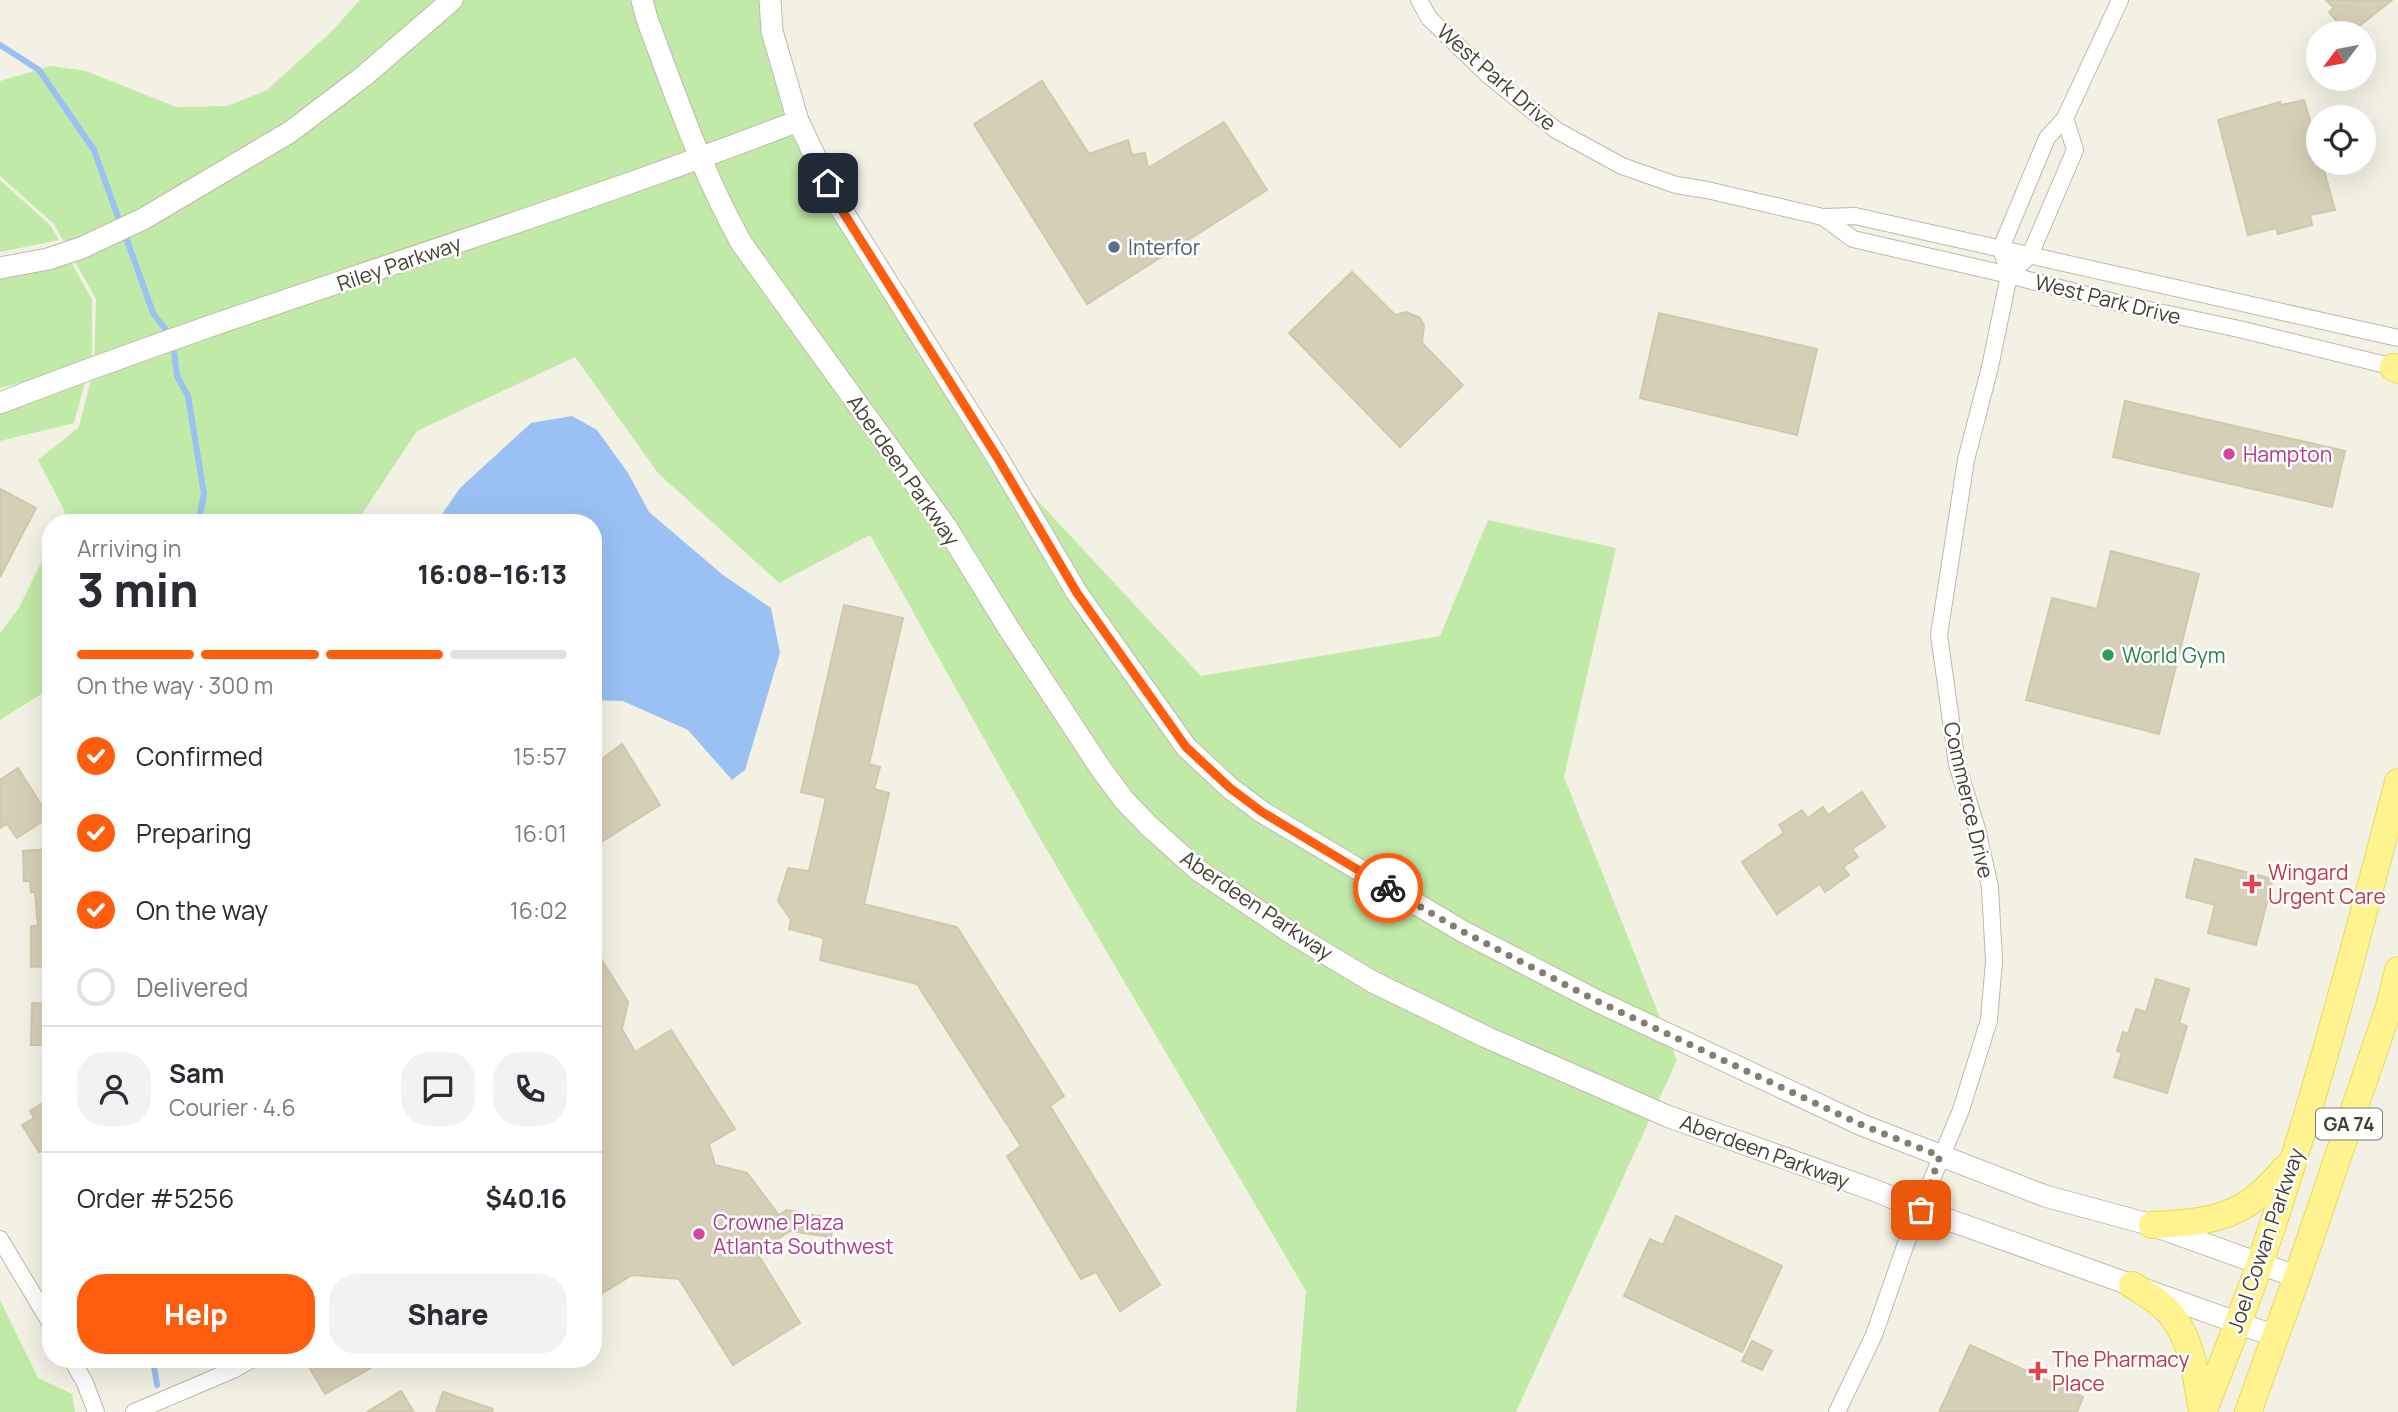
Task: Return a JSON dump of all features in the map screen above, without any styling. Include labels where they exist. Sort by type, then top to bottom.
[{"type":"main road","name":"Joel Cowan Parkway","points":[[2202,1412],[2260,1264],[2293,1158],[2325,1055],[2398,782]]},
{"type":"main road","name":"Joel Cowan Parkway","points":[[2248,1412],[2389,1007],[2398,970]]},
{"type":"main road","points":[[2152,1225],[2200,1223],[2239,1210],[2270,1187],[2293,1158]]},
{"type":"main road","points":[[2132,1285],[2161,1303],[2178,1323],[2192,1358],[2202,1412]]},
{"type":"street","points":[[0,268],[81,248],[143,219],[290,132],[364,76],[452,0]]},
{"type":"street","name":"Aberdeen Parkway","points":[[642,0],[700,159],[719,204],[742,244],[947,528],[1009,629],[1101,769],[1124,800],[1198,870],[1293,934],[1373,982],[1486,1037],[1667,1116],[2275,1336]]},
{"type":"street","points":[[770,0],[772,31],[798,121],[838,204],[997,457],[1077,593],[1186,747],[1230,788],[1262,812],[1321,848],[1486,944],[1597,1001],[1850,1119],[2045,1196],[2152,1225],[2297,1277]]},
{"type":"street","name":"West Park Drive","points":[[1419,0],[1429,18],[1487,74],[1556,130],[1622,166],[1676,185],[1823,217],[1855,216],[2398,338]]},
{"type":"street","points":[[2001,248],[2047,138],[2065,118],[2120,0]]},
{"type":"street","points":[[2009,275],[2030,255],[2075,150],[2065,118]]},
{"type":"street","name":"Riley Parkway","points":[[0,403],[182,337],[700,159],[798,121]]},
{"type":"street","name":"West Park Drive","points":[[1823,217],[1853,239],[2397,368]]},
{"type":"street","name":"Commerce Drive","points":[[1837,1412],[1874,1335],[1910,1232],[1961,1110],[1989,1020],[1994,961],[1990,887],[1977,828],[1957,764],[1939,635],[1966,460],[1990,367],[2009,275],[2001,248]]},
{"type":"street","points":[[0,1239],[42,1309]]},
{"type":"street","points":[[77,1368],[96,1412]]},
{"type":"street","points":[[134,1412],[237,1368]]},
{"type":"green space","points":[[360,0],[770,0],[798,121],[997,457],[1201,676],[1440,636],[1488,520],[1616,548],[1564,777],[1677,1060],[1516,1412],[1296,1412],[1306,1291],[1034,828],[870,535],[779,583],[658,473],[575,357],[417,431],[362,514],[64,514],[38,460],[79,427],[94,368],[96,299],[54,224],[0,176],[0,81],[51,66],[86,71],[176,107],[227,106],[267,90],[332,31]]},
{"type":"green space","points":[[0,180],[50,225],[59,240],[0,252]]},
{"type":"green space","points":[[69,258],[92,300],[92,364],[0,388],[0,270]]},
{"type":"green space","points":[[86,378],[74,423],[0,441],[0,408]]},
{"type":"green space","points":[[42,561],[42,694],[0,720],[0,633],[19,608]]},
{"type":"green space","points":[[0,1300],[38,1378],[72,1394],[75,1412],[0,1412]]},
{"type":"water","points":[[572,416],[597,430],[628,473],[649,512],[723,575],[771,608],[780,653],[745,770],[732,780],[688,730],[623,701],[602,700],[602,514],[442,514],[460,488],[531,423]]},
{"type":"building","points":[[2326,0],[2392,0],[2366,21],[2336,21],[2329,12],[2334,8]]},
{"type":"building","name":"Interfor","points":[[1042,81],[1089,154],[1128,140],[1132,155],[1145,153],[1148,168],[1224,122],[1267,190],[1087,304],[974,124]]},
{"type":"building","points":[[2304,100],[2306,175],[2325,175],[2335,210],[2310,215],[2312,225],[2278,234],[2276,228],[2248,235],[2218,120],[2280,102],[2281,105]]},
{"type":"building","points":[[1352,272],[1395,315],[1406,312],[1419,317],[1424,325],[1422,343],[1463,385],[1400,447],[1289,333]]},
{"type":"building","points":[[1659,313],[1817,349],[1797,435],[1640,398]]},
{"type":"building","name":"Hampton","points":[[2125,401],[2345,451],[2332,507],[2113,457]]},
{"type":"building","points":[[0,489],[36,508],[0,577]]},
{"type":"building","name":"World Gym","points":[[2111,551],[2199,574],[2159,734],[2026,700],[2052,598],[2097,609]]},
{"type":"building","points":[[844,605],[903,618],[869,764],[880,767],[874,789],[889,793],[864,904],[957,927],[1064,1096],[1050,1106],[1160,1285],[1120,1311],[1096,1272],[1081,1279],[1007,1156],[1021,1146],[917,984],[820,960],[824,938],[789,929],[791,920],[778,901],[788,868],[809,871],[826,798],[801,792]]},
{"type":"building","points":[[622,744],[660,805],[602,841],[602,759]]},
{"type":"building","points":[[18,768],[42,806],[42,822],[17,838],[7,824],[0,828],[0,780]]},
{"type":"building","points":[[1862,792],[1885,827],[1852,849],[1858,857],[1843,867],[1849,875],[1825,892],[1820,884],[1777,914],[1742,862],[1784,833],[1779,825],[1802,810],[1808,818],[1823,807],[1828,815]]},
{"type":"building","points":[[42,850],[42,966],[31,967],[31,926],[38,926],[35,892],[31,892],[30,881],[24,881],[23,851]]},
{"type":"building","points":[[2195,859],[2273,879],[2256,945],[2208,933],[2215,905],[2186,897]]},
{"type":"building","points":[[602,960],[628,1002],[622,1029],[635,1052],[671,1030],[735,1129],[709,1144],[715,1165],[747,1173],[779,1215],[787,1210],[834,1219],[831,1237],[790,1231],[757,1253],[800,1323],[733,1365],[679,1279],[632,1275],[602,1293]]},
{"type":"building","points":[[2156,979],[2189,989],[2179,1023],[2187,1026],[2167,1093],[2114,1077],[2122,1053],[2117,1051],[2123,1032],[2128,1034],[2136,1009],[2146,1012]]},
{"type":"building","points":[[32,1003],[42,1004],[42,1045],[31,1045]]},
{"type":"building","points":[[42,1104],[42,1150],[39,1152],[22,1125],[34,1118],[30,1111]]},
{"type":"building","points":[[1676,1216],[1782,1266],[1742,1352],[1624,1296],[1650,1239],[1663,1245]]},
{"type":"building","points":[[1752,1341],[1772,1351],[1762,1370],[1742,1361]]},
{"type":"building","points":[[1970,1345],[2083,1397],[2077,1412],[1939,1412]]},
{"type":"building","points":[[310,1368],[371,1368],[325,1394]]},
{"type":"building","points":[[401,1391],[414,1412],[367,1412]]},
{"type":"building","points":[[443,1392],[493,1409],[492,1412],[436,1412]]},
{"type":"waterway","points":[[0,45],[39,70],[94,150],[118,217]]},
{"type":"waterway","points":[[127,240],[153,313],[170,335]]},
{"type":"waterway","points":[[174,352],[177,376],[188,396],[204,494],[200,514]]},
{"type":"waterway","points":[[154,1368],[157,1385]]},
{"type":"way so far","points":[[1388,888],[1462,931],[1597,1001],[1862,1125],[1940,1156],[1921,1210]]},
{"type":"place","name":"Interfor","points":[[1114,247]]},
{"type":"place","name":"Hampton","points":[[2229,454]]},
{"type":"place","name":"World Gym","points":[[2108,655]]},
{"type":"place","name":"Wingard Urgent Care","points":[[2252,884]]},
{"type":"place","name":"Crowne Plaza Atlanta Southwest","points":[[699,1234]]},
{"type":"place","name":"The Pharmacy Place","points":[[2038,1371]]},
{"type":"route","points":[[828,183],[838,204],[997,457],[1077,593],[1186,747],[1230,788],[1262,812],[1388,888]]}]
